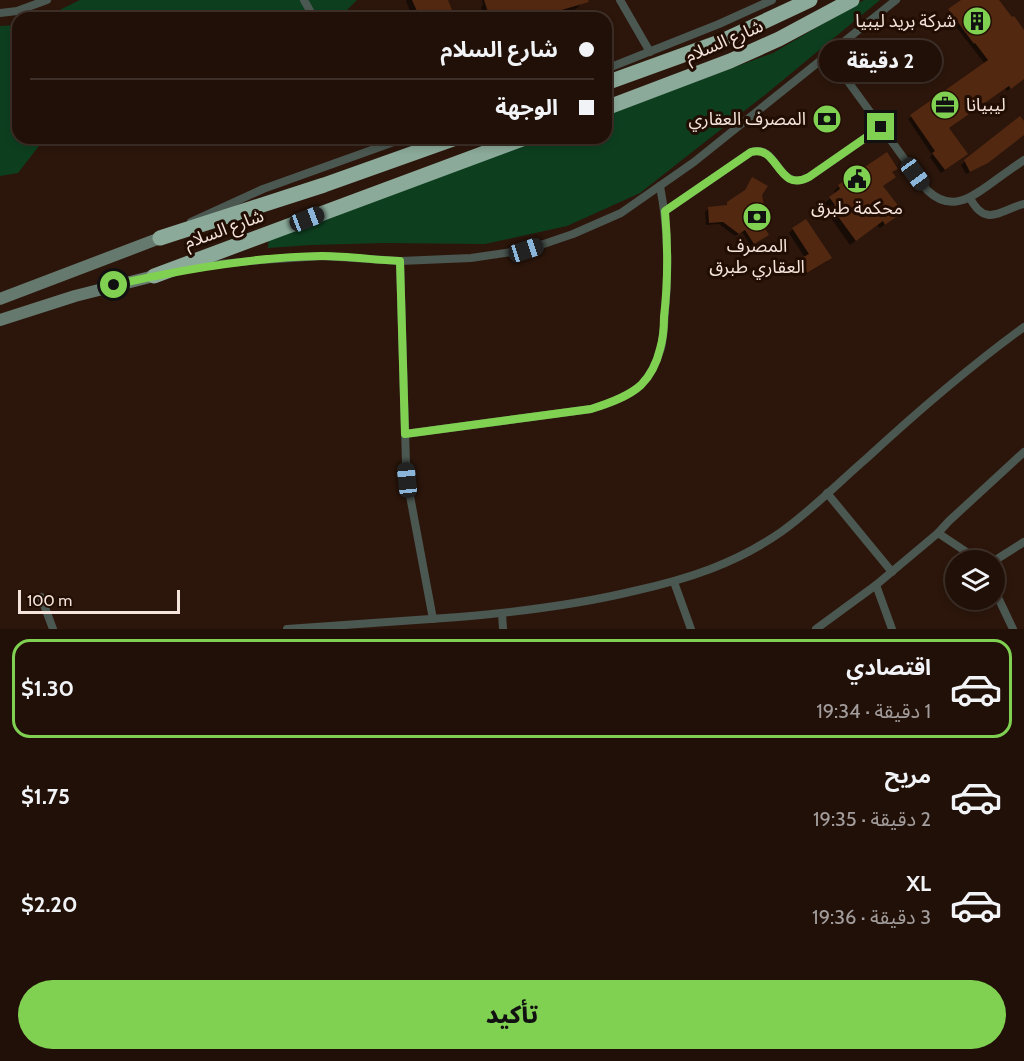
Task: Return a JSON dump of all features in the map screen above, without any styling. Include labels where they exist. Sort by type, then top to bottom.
[{"type":"highway","name":"شارع السلام","points":[[612,81],[722,41],[810,0]]},
{"type":"highway","name":"شارع السلام","points":[[612,106],[730,61],[779,39],[852,0]]},
{"type":"highway","name":"شارع السلام","points":[[160,238],[324,185],[439,144]]},
{"type":"highway","name":"شارع السلام","points":[[154,276],[509,144]]},
{"type":"main road","name":"شارع السلام","points":[[0,299],[160,238]]},
{"type":"main road","name":"شارع السلام","points":[[0,320],[101,288],[154,276]]},
{"type":"street","points":[[16,0],[17,11]]},
{"type":"street","points":[[0,13],[17,11],[47,0]]},
{"type":"street","points":[[620,0],[650,52]]},
{"type":"street","points":[[612,67],[720,24],[772,0]]},
{"type":"street","points":[[154,276],[210,265],[323,256],[400,261],[471,258],[526,250],[573,234],[621,213],[694,162],[896,0]]},
{"type":"street","points":[[828,54],[932,195],[954,202],[970,198],[1024,160]]},
{"type":"street","points":[[665,211],[751,152],[760,150],[767,153],[786,177],[801,180],[809,177],[881,127]]},
{"type":"street","points":[[160,238],[263,189],[388,144]]},
{"type":"street","points":[[405,434],[591,409],[617,399],[640,386],[658,358],[663,336],[667,259],[665,211],[660,186]]},
{"type":"street","points":[[970,198],[979,210],[993,215],[1024,204]]},
{"type":"street","points":[[400,261],[406,463],[433,619]]},
{"type":"street","points":[[287,629],[550,608],[674,582],[730,562],[789,526],[910,419],[1024,327]]},
{"type":"street","points":[[816,629],[876,585],[938,533],[1024,452]]},
{"type":"street","points":[[826,493],[892,572]]},
{"type":"street","points":[[938,533],[964,550]]},
{"type":"street","points":[[1005,554],[1024,542]]},
{"type":"street","points":[[674,582],[691,629]]},
{"type":"street","points":[[876,585],[892,629]]},
{"type":"street","points":[[41,597],[53,629]]},
{"type":"street","points":[[1004,610],[1013,629]]},
{"type":"street","points":[[502,613],[503,629]]},
{"type":"green space","points":[[80,0],[357,0],[345,12],[55,12]]},
{"type":"green space","points":[[864,0],[880,0],[766,94],[640,193],[567,226],[485,244],[383,243],[268,248],[269,235],[527,144],[612,144],[612,113],[773,53]]},
{"type":"green space","points":[[12,25],[12,144],[40,144],[18,173],[0,176],[0,26]]},
{"type":"building","points":[[412,0],[448,0],[453,12],[417,12]]},
{"type":"building","points":[[484,0],[588,0],[589,2],[555,12],[488,12]]},
{"type":"building","points":[[961,0],[999,0],[1012,17],[1014,16],[1024,30],[1024,79],[1011,89],[1009,86],[949,128],[968,154],[945,170],[932,153],[935,151],[910,115],[988,60],[948,9]]},
{"type":"building","points":[[1020,116],[1024,121],[1024,135],[988,163],[970,172],[964,160]]},
{"type":"building","points":[[887,152],[898,169],[892,172],[896,177],[883,186],[903,212],[885,225],[883,221],[856,241],[831,207],[835,205],[829,197],[840,189],[838,185]]},
{"type":"building","points":[[752,177],[768,186],[762,195],[766,217],[760,221],[769,235],[754,244],[745,230],[739,234],[723,222],[709,223],[708,207],[727,205],[727,202],[745,190]]},
{"type":"building","points":[[806,219],[832,258],[807,273],[802,260],[809,254],[792,228]]},
{"type":"place","name":"شركة بريد ليبيا","points":[[977,21]]},
{"type":"place","name":"ليبيانا","points":[[945,105]]},
{"type":"place","name":"المصرف العقاري","points":[[827,119]]},
{"type":"place","name":"محكمة طبرق","points":[[857,179]]},
{"type":"place","name":"المصرف العقاري طبرق","points":[[757,217]]},
{"type":"route","points":[[114,285],[210,265],[261,260],[323,256],[400,261],[405,434],[591,409],[617,399],[640,386],[658,358],[666,303],[665,211],[747,153],[755,150],[767,153],[786,177],[801,180],[806,179],[881,127]]}]
